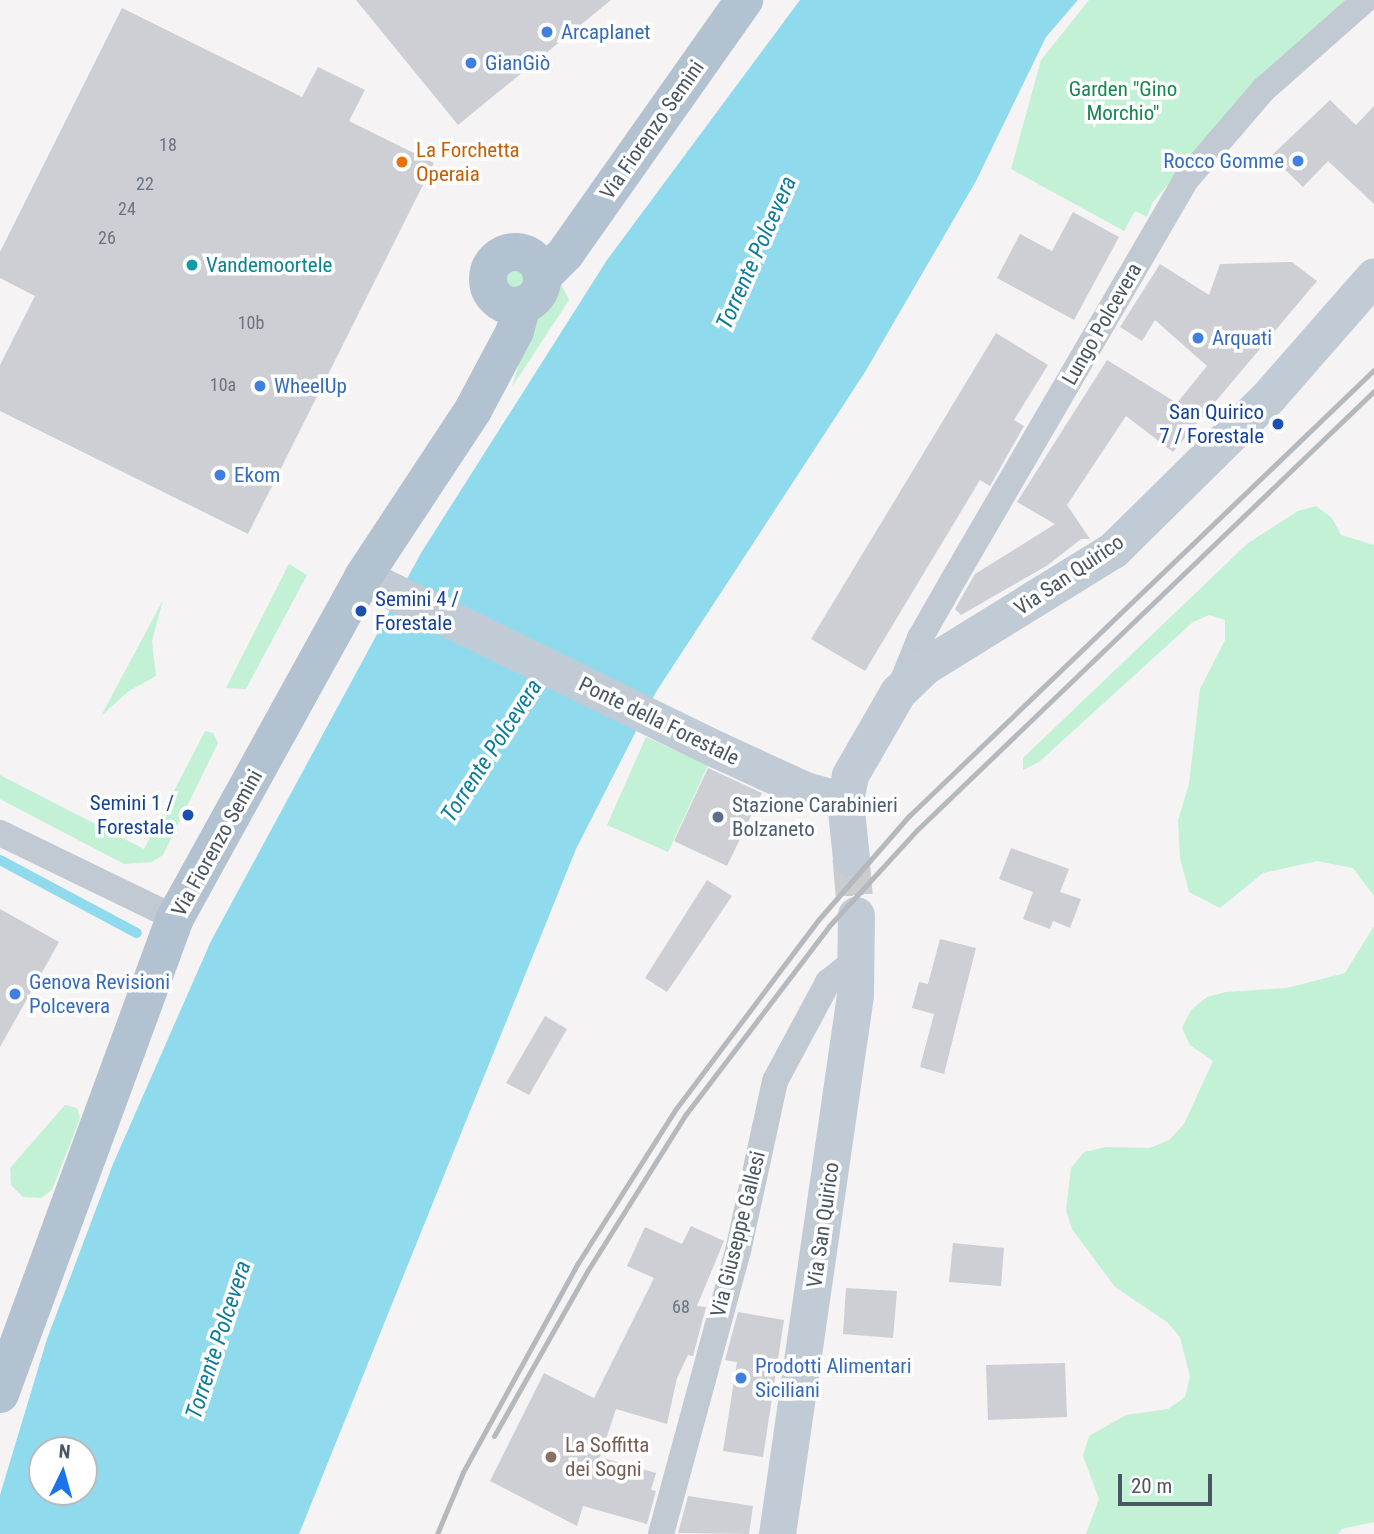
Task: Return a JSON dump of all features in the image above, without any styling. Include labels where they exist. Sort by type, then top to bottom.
[{"type":"main road","name":"Via Fiorenzo Semini","points":[[0,1394],[175,918],[363,577],[473,410],[531,290],[744,0]]},
{"type":"main road","name":"Via San Quirico","points":[[851,858],[845,801],[850,775],[898,692],[925,666],[1113,550],[1269,396],[1374,276]]},
{"type":"main road","name":"Ponte della Forestale","points":[[363,577],[805,790],[845,801]]},
{"type":"main road","name":"Via San Quirico","points":[[777,1534],[859,958],[856,915]]},
{"type":"street","name":"Lungo Polcevera","points":[[898,692],[920,638],[1185,181],[1263,90],[1365,0]]},
{"type":"street","points":[[0,833],[175,918]]},
{"type":"street","name":"Via Giuseppe Gallesi","points":[[661,1534],[738,1251],[775,1081],[828,982],[859,958]]},
{"type":"green space","name":"Garden \"Gino Morchio\"","points":[[1089,0],[1347,0],[1256,81],[1152,203],[1147,217],[1135,211],[1124,231],[1011,169],[1041,60]]},
{"type":"green space","points":[[514,256],[529,262],[535,277],[529,292],[514,298],[499,292],[493,277],[499,262]]},
{"type":"green space","points":[[558,277],[569,300],[512,387],[536,306]]},
{"type":"green space","points":[[1316,506],[1332,518],[1341,535],[1374,545],[1374,896],[1353,868],[1317,861],[1263,873],[1220,908],[1189,892],[1180,858],[1178,820],[1189,784],[1200,689],[1225,640],[1225,620],[1209,615],[1193,622],[1039,762],[1023,770],[1023,758],[1248,543],[1298,511]]},
{"type":"green space","points":[[289,564],[307,575],[246,689],[226,688]]},
{"type":"green space","points":[[163,600],[152,641],[156,676],[129,691],[101,716]]},
{"type":"green space","points":[[205,731],[213,733],[218,743],[163,855],[152,862],[124,864],[0,799],[0,775],[144,849]]},
{"type":"green space","points":[[646,737],[708,765],[668,852],[607,825]]},
{"type":"green space","points":[[1374,926],[1374,1522],[1342,1529],[1338,1534],[1086,1534],[1099,1499],[1083,1456],[1089,1436],[1126,1415],[1168,1409],[1185,1397],[1190,1377],[1180,1337],[1167,1322],[1115,1287],[1072,1229],[1066,1210],[1071,1168],[1084,1152],[1106,1147],[1150,1148],[1169,1140],[1184,1124],[1213,1061],[1190,1045],[1182,1028],[1191,1010],[1207,997],[1226,992],[1287,988],[1345,973]]},
{"type":"green space","points":[[65,1105],[77,1108],[80,1118],[52,1190],[41,1198],[23,1197],[11,1185],[10,1168]]},
{"type":"water","name":"Torrente Polcevera","points":[[800,0],[1078,0],[1046,37],[976,181],[865,372],[656,692],[576,849],[299,1534],[0,1534],[0,1495],[47,1339],[113,1164],[211,941],[421,553],[607,260]]},
{"type":"building","name":"GianGiò","points":[[356,0],[611,0],[458,125]]},
{"type":"building","name":"Vandemoortele","points":[[122,8],[302,97],[318,67],[365,90],[349,121],[434,163],[248,534],[0,411],[0,365],[35,296],[0,278],[0,252]]},
{"type":"building","points":[[1330,100],[1356,125],[1374,106],[1374,204],[1328,161],[1303,187],[1271,156]]},
{"type":"building","points":[[1073,212],[1119,237],[1074,320],[997,278],[1020,234],[1052,251]]},
{"type":"building","points":[[1292,262],[1317,281],[1173,452],[1126,416],[1067,505],[1090,539],[1081,539],[1048,565],[961,615],[955,609],[975,574],[1055,524],[1017,502],[1107,360],[1177,403],[1207,366],[1155,320],[1142,341],[1120,327],[1160,264],[1209,295],[1220,264]]},
{"type":"building","points":[[996,333],[1048,365],[1014,420],[1024,426],[990,486],[980,480],[865,671],[811,639]]},
{"type":"building","name":"Stazione Carabinieri Bolzaneto","points":[[708,768],[762,793],[727,866],[674,841]]},
{"type":"building","points":[[1011,848],[1069,869],[1060,892],[1081,899],[1070,928],[1053,921],[1050,929],[1023,919],[1033,892],[999,879]]},
{"type":"building","points":[[707,880],[732,896],[667,992],[645,978]]},
{"type":"building","name":"Genova Revisioni Polcevera","points":[[0,909],[59,942],[0,1047]]},
{"type":"building","points":[[940,939],[976,948],[944,1074],[920,1067],[934,1014],[912,1008],[919,982],[928,984]]},
{"type":"building","points":[[545,1016],[567,1029],[529,1095],[506,1083]]},
{"type":"building","points":[[691,1226],[724,1241],[697,1306],[706,1307],[693,1356],[688,1355],[677,1378],[667,1424],[616,1409],[600,1457],[656,1473],[651,1490],[656,1491],[647,1524],[583,1506],[577,1526],[490,1481],[544,1373],[594,1398],[654,1278],[627,1266],[645,1227],[682,1244]]},
{"type":"building","points":[[953,1243],[1004,1248],[1001,1286],[949,1282]]},
{"type":"building","points":[[846,1288],[897,1291],[893,1338],[843,1334]]},
{"type":"building","points":[[738,1312],[784,1320],[763,1457],[723,1451],[737,1362],[725,1360]]},
{"type":"building","points":[[1065,1363],[1067,1417],[988,1420],[986,1365]]},
{"type":"building","points":[[688,1496],[753,1506],[749,1534],[678,1533]]},
{"type":"waterway","points":[[0,860],[137,933]]},
{"type":"tunnel","points":[[851,858],[856,915]]},
{"type":"railway","points":[[437,1534],[463,1472],[578,1263],[675,1110],[819,919],[909,816],[1374,370]]},
{"type":"railway","points":[[494,1436],[588,1270],[686,1114],[829,926],[917,830],[1374,391]]},
{"type":"place","name":"Arcaplanet","points":[[547,32]]},
{"type":"place","name":"GianGiò","points":[[471,63]]},
{"type":"place","name":"Rocco Gomme","points":[[1298,161]]},
{"type":"place","name":"La Forchetta Operaia","points":[[402,162]]},
{"type":"place","name":"Vandemoortele","points":[[192,265]]},
{"type":"place","name":"Arquati","points":[[1198,338]]},
{"type":"place","name":"WheelUp","points":[[260,386]]},
{"type":"place","name":"San Quirico 7 / Forestale","points":[[1278,424]]},
{"type":"place","name":"Ekom","points":[[220,475]]},
{"type":"place","name":"Semini 4 / Forestale","points":[[361,611]]},
{"type":"place","name":"Semini 1 / Forestale","points":[[188,815]]},
{"type":"place","name":"Stazione Carabinieri Bolzaneto","points":[[718,817]]},
{"type":"place","name":"Genova Revisioni Polcevera","points":[[15,994]]},
{"type":"place","name":"Prodotti Alimentari Siciliani","points":[[741,1378]]},
{"type":"place","name":"La Soffitta dei Sogni","points":[[551,1457]]}]
